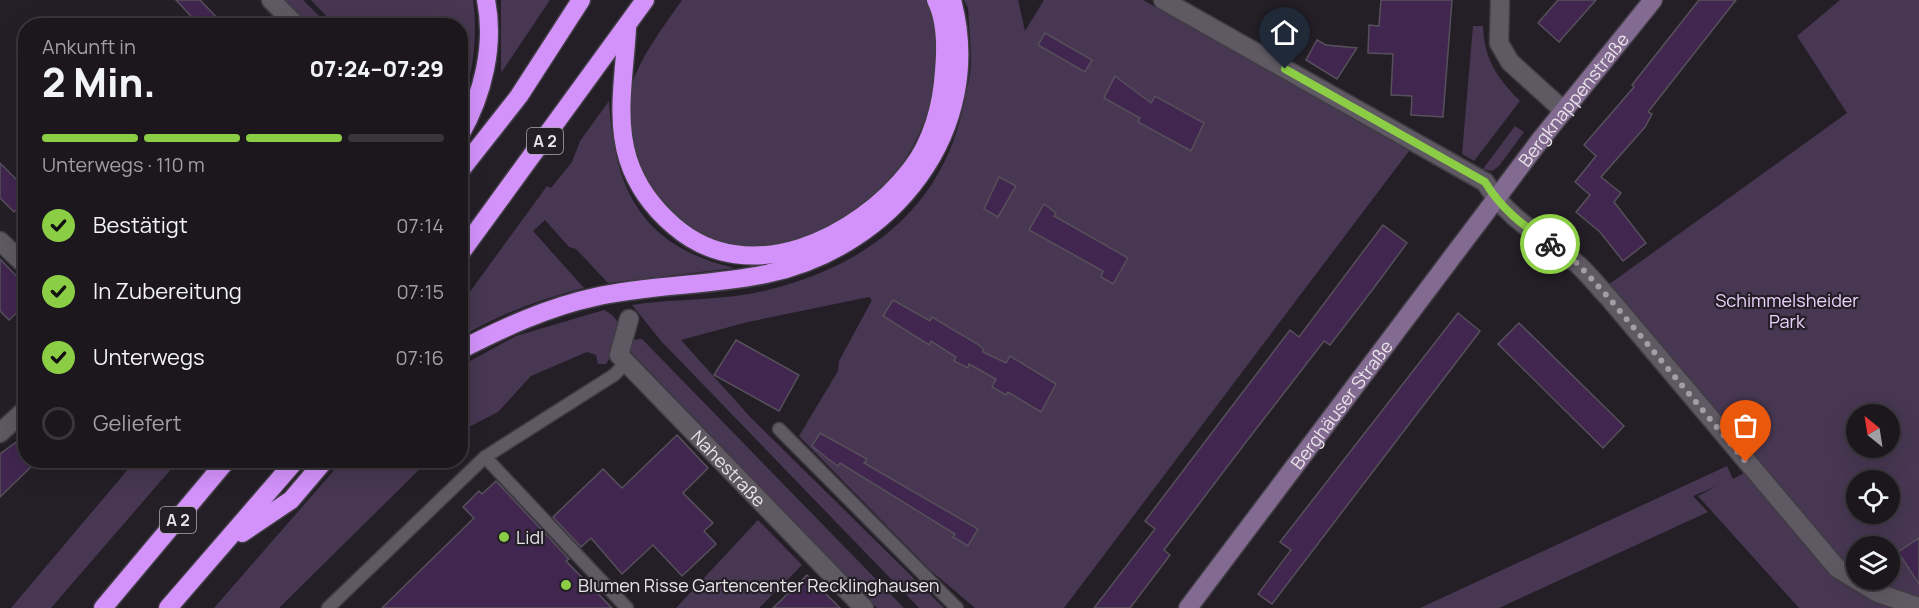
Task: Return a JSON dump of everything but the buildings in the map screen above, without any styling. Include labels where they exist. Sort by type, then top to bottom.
[{"type":"highway","points":[[468,116],[483,80],[489,18],[486,0]]},
{"type":"highway","name":"A 2","points":[[468,161],[519,96],[581,0]]},
{"type":"highway","name":"A 2","points":[[468,243],[645,0]]},
{"type":"highway","points":[[627,27],[622,129],[628,159],[640,187],[663,217],[683,234],[707,247],[746,257],[782,253],[813,244],[852,225],[888,195],[912,168],[927,142],[944,85],[946,53],[940,8],[936,0]]},
{"type":"highway","points":[[468,346],[548,310],[593,297],[765,274],[797,266],[834,250],[882,219],[912,189],[930,164],[954,102],[959,56],[959,26],[952,0]]},
{"type":"highway","name":"A 2","points":[[103,608],[220,468]]},
{"type":"highway","points":[[168,608],[289,468]]},
{"type":"highway","points":[[223,546],[291,500],[318,468]]},
{"type":"street","points":[[272,0],[289,18]]},
{"type":"street","points":[[1163,0],[1485,182],[1496,201],[1518,223],[1578,264],[1837,568],[1878,593],[1919,608]]},
{"type":"street","points":[[1500,0],[1499,43],[1510,62],[1564,111]]},
{"type":"street","name":"Bergknappenstraße","points":[[1496,201],[1564,111],[1653,0]]},
{"type":"street","name":"Berghäuser Straße","points":[[1188,608],[1496,201]]},
{"type":"street","points":[[0,241],[18,258]]},
{"type":"street","points":[[626,363],[618,355],[629,319]]},
{"type":"street","name":"Nahestraße","points":[[626,363],[864,608]]},
{"type":"street","points":[[0,433],[18,416]]},
{"type":"lane","points":[[328,608],[485,457],[614,375],[626,363]]},
{"type":"lane","points":[[779,429],[957,608]]},
{"type":"lane","points":[[485,457],[627,608]]},
{"type":"green space","points":[[281,0],[303,0],[321,18],[299,18]]},
{"type":"green space","points":[[311,0],[473,0],[474,51],[468,85],[468,18],[328,18]]},
{"type":"green space","points":[[501,0],[550,0],[501,73]]},
{"type":"green space","points":[[682,0],[928,0],[935,36],[935,71],[929,106],[916,139],[898,170],[875,196],[847,218],[800,242],[785,246],[757,248],[730,244],[705,235],[682,220],[663,202],[648,180],[637,155],[631,122],[631,93],[642,61]]},
{"type":"green space","points":[[964,0],[1018,0],[1025,31],[1044,0],[1143,0],[1409,151],[1064,608],[975,608],[930,570],[799,436],[838,371],[839,361],[872,300],[869,297],[748,322],[681,340],[752,419],[944,608],[919,608],[661,341],[632,305],[764,291],[801,280],[835,266],[866,249],[894,228],[918,203],[938,174],[954,141],[971,67],[968,8]]},
{"type":"green space","name":"Schimmelsheider Park","points":[[1840,0],[1919,0],[1919,608],[1799,608],[1698,496],[1717,486],[1693,496],[1708,512],[1499,608],[1420,608],[1727,466],[1733,479],[1751,469],[1601,290],[1847,113],[1797,36]]},
{"type":"green space","points":[[1473,26],[1483,26],[1486,48],[1493,67],[1520,101],[1474,161],[1462,154]]},
{"type":"green space","points":[[609,101],[618,162],[626,187],[639,210],[655,229],[676,245],[702,258],[734,268],[608,283],[576,249],[569,247],[545,220],[533,231],[584,288],[521,308],[468,333],[468,294],[547,186],[551,188],[572,162],[580,141]]},
{"type":"green space","points":[[1515,126],[1524,132],[1499,166],[1492,171],[1483,169]]},
{"type":"green space","points":[[604,310],[618,322],[620,328],[618,342],[606,364],[598,364],[596,355],[587,352],[531,376],[498,412],[468,427],[468,362],[516,336]]},
{"type":"green space","points":[[642,339],[904,608],[877,608],[626,347],[628,340]]},
{"type":"green space","points":[[129,468],[172,468],[51,608],[11,608]]},
{"type":"green space","points":[[336,468],[421,468],[279,608],[214,608]]},
{"type":"green space","points":[[758,520],[802,565],[759,608],[676,608]]},
{"type":"way so far","points":[[1550,244],[1578,264],[1609,298],[1746,462]]},
{"type":"place","name":"Lidl","points":[[504,537]]},
{"type":"place","name":"Blumen Risse Gartencenter Recklinghausen","points":[[566,585]]},
{"type":"route","points":[[1285,69],[1485,182],[1496,201],[1518,223],[1550,244]]}]
